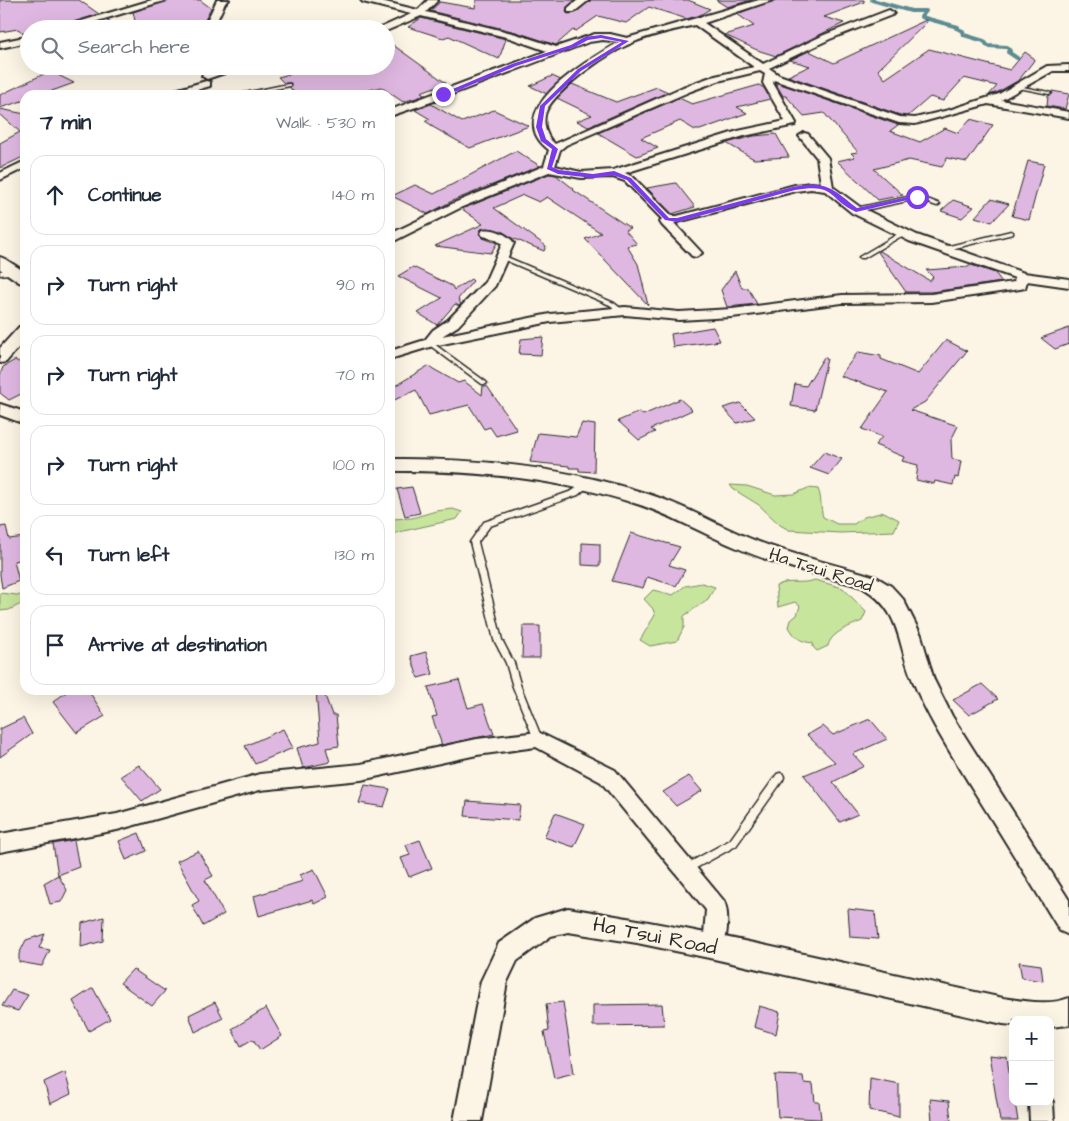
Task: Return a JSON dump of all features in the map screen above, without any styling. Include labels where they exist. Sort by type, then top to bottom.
[{"type":"street","points":[[92,20],[162,0]]},
{"type":"street","points":[[212,20],[221,1],[224,0]]},
{"type":"street","points":[[366,0],[513,36],[557,51]]},
{"type":"street","points":[[395,24],[420,13],[433,0]]},
{"type":"street","points":[[571,10],[584,0]]},
{"type":"street","points":[[555,149],[543,140],[539,127],[543,106],[579,70],[627,41],[768,0]]},
{"type":"street","points":[[549,168],[555,149],[562,143],[687,89],[715,79],[766,71],[827,37],[888,13]]},
{"type":"street","points":[[697,22],[766,71],[899,120],[915,121],[1003,96],[1051,68],[1069,68]]},
{"type":"street","points":[[395,111],[573,46],[587,38],[601,36],[627,41]]},
{"type":"street","points":[[0,45],[20,41]]},
{"type":"street","points":[[395,236],[458,205],[549,168],[558,172],[593,176],[614,173],[742,133],[791,123],[768,83],[766,71]]},
{"type":"street","points":[[182,90],[219,75]]},
{"type":"street","points":[[986,101],[1069,115]]},
{"type":"street","points":[[734,121],[742,133]]},
{"type":"street","points":[[804,136],[822,158],[828,188]]},
{"type":"street","points":[[0,177],[20,167]]},
{"type":"street","points":[[614,173],[629,179],[668,219],[677,220],[795,188],[811,186],[828,188],[856,210],[903,233],[942,249],[1022,276],[1069,283]]},
{"type":"street","points":[[668,219],[666,222],[696,253]]},
{"type":"street","points":[[430,343],[438,333],[453,323],[492,283],[508,243],[504,239],[487,233]]},
{"type":"street","points":[[0,262],[20,275]]},
{"type":"street","points":[[395,354],[430,343],[550,318],[621,311],[679,316],[732,313],[842,299],[931,298],[1020,285],[1022,276]]},
{"type":"street","points":[[0,358],[20,336]]},
{"type":"street","points":[[0,409],[20,416]]},
{"type":"street","name":"Ha Tsui Road","points":[[395,464],[467,465],[525,472],[587,484],[643,498],[757,549],[869,582],[884,591],[896,604],[910,635],[923,680],[944,722],[1069,923]]},
{"type":"street","points":[[0,843],[117,822],[260,782],[361,772],[477,747],[538,739],[608,776],[686,868],[717,908],[714,947]]},
{"type":"street","name":"Ha Tsui Road","points":[[468,1121],[494,981],[508,952],[544,926],[568,920],[637,931],[714,947],[1024,1016]]},
{"type":"street","name":"Ha Tsui Road","points":[[1047,1016],[1067,1013],[1069,1011]]},
{"type":"street","points":[[1041,1106],[1042,1121]]},
{"type":"lane","points":[[265,90],[288,86]]},
{"type":"lane","points":[[1020,87],[1049,93]]},
{"type":"lane","points":[[856,210],[917,197],[937,204]]},
{"type":"lane","points":[[862,257],[903,233]]},
{"type":"lane","points":[[942,249],[1011,234]]},
{"type":"lane","points":[[502,257],[612,304],[621,311]]},
{"type":"lane","points":[[0,273],[20,275]]},
{"type":"lane","points":[[430,343],[484,383]]},
{"type":"lane","points":[[538,739],[517,687],[510,663],[498,640],[474,542],[487,524],[576,493],[587,484]]},
{"type":"lane","points":[[686,868],[733,843],[780,777]]},
{"type":"green space","points":[[730,485],[747,486],[775,495],[794,494],[808,488],[818,489],[823,517],[837,524],[854,524],[864,517],[884,512],[899,520],[894,531],[840,533],[789,530],[780,525],[759,505],[733,489]]},
{"type":"green space","points":[[453,509],[462,512],[457,519],[395,534],[395,519],[412,518],[436,511]]},
{"type":"green space","points":[[815,580],[843,588],[866,612],[862,621],[837,633],[828,646],[817,651],[813,647],[813,643],[799,639],[791,631],[789,627],[791,620],[797,615],[800,606],[795,602],[778,607],[776,586],[785,583]]},
{"type":"green space","points":[[702,583],[715,587],[708,599],[684,616],[684,627],[677,641],[650,646],[640,640],[655,615],[653,609],[644,599],[653,590],[673,595],[685,586]]},
{"type":"green space","points":[[0,593],[20,595],[20,604],[9,610],[0,611]]},
{"type":"building","points":[[0,0],[79,0],[99,14],[81,20],[20,20],[20,30],[18,29],[0,32]]},
{"type":"building","points":[[169,0],[200,0],[211,8],[205,20],[135,20],[133,12]]},
{"type":"building","points":[[476,0],[575,0],[567,7],[566,12],[568,14],[575,13],[591,0],[688,0],[710,9],[700,15],[687,19],[649,7],[626,23],[598,16],[576,31],[573,30],[556,45],[516,32],[430,11],[440,2],[475,8]]},
{"type":"building","points":[[716,0],[752,0],[727,7]]},
{"type":"building","points":[[775,0],[864,0],[864,2],[824,17],[844,23],[776,56],[757,50],[725,35],[754,26],[737,14]]},
{"type":"building","points":[[421,18],[506,39],[499,59],[449,36],[443,38],[408,27]]},
{"type":"building","points":[[926,20],[927,22],[878,70],[885,79],[929,49],[1010,70],[1025,52],[1035,59],[1019,80],[998,92],[989,95],[997,86],[964,78],[943,101],[930,97],[908,116],[900,115],[788,76],[810,66],[790,60],[809,51],[834,63]]},
{"type":"building","points":[[395,46],[446,83],[421,92],[426,95],[403,102],[395,97],[395,90],[385,90],[381,87],[369,90],[292,90],[290,88],[291,83],[284,83],[278,77],[286,75],[395,75]]},
{"type":"building","points":[[42,75],[58,75],[74,83],[55,90],[20,90],[20,102],[0,108],[0,95]]},
{"type":"building","points":[[552,76],[561,80],[547,94],[530,86]]},
{"type":"building","points":[[775,82],[898,125],[890,131],[920,142],[945,128],[958,133],[970,119],[993,125],[967,162],[947,158],[942,167],[909,160],[874,169],[903,195],[878,200],[837,161],[855,157],[851,153],[858,152],[824,113],[804,116],[786,96],[783,96]]},
{"type":"building","points":[[572,84],[616,102],[657,87],[668,92],[588,127],[577,121],[592,115],[557,98]]},
{"type":"building","points":[[759,85],[764,88],[770,99],[737,107],[747,113],[700,130],[695,130],[680,121],[641,138],[658,148],[637,156],[598,133],[679,98],[692,104]]},
{"type":"building","points":[[1052,91],[1069,94],[1065,109],[1047,106],[1048,96],[1053,94]]},
{"type":"building","points":[[431,104],[462,122],[494,110],[529,126],[470,148],[431,126],[433,126],[425,121],[430,119],[415,110]]},
{"type":"building","points":[[0,109],[20,113],[20,132],[0,114]]},
{"type":"building","points":[[20,132],[20,158],[0,168],[0,143]]},
{"type":"building","points":[[776,134],[789,157],[754,159],[726,143],[754,136]]},
{"type":"building","points":[[516,151],[540,166],[452,201],[428,214],[395,198],[395,195],[415,185],[434,194]]},
{"type":"building","points":[[1028,161],[1044,164],[1029,220],[1012,216]]},
{"type":"building","points":[[549,174],[556,175],[573,190],[630,228],[625,230],[637,244],[627,246],[638,264],[648,305],[585,239],[601,233],[547,197],[539,202],[523,195],[494,208],[546,246],[544,251],[512,238],[501,231],[487,228],[481,229],[479,234],[483,238],[497,243],[491,253],[435,246],[483,224],[462,209]]},
{"type":"building","points":[[676,183],[695,207],[672,214],[647,188]]},
{"type":"building","points":[[991,199],[1009,204],[992,222],[975,217]]},
{"type":"building","points":[[953,200],[974,207],[962,218],[941,211]]},
{"type":"building","points":[[880,251],[930,281],[933,277],[926,270],[968,267],[971,265],[995,273],[1002,282],[931,292],[906,292],[878,252]]},
{"type":"building","points":[[413,267],[452,286],[454,290],[471,279],[473,281],[458,299],[461,304],[459,306],[455,304],[437,325],[418,313],[442,298],[398,276]]},
{"type":"building","points":[[735,271],[742,288],[748,288],[757,304],[727,307],[721,290]]},
{"type":"building","points":[[713,327],[720,341],[673,347],[671,334]]},
{"type":"building","points":[[1069,328],[1069,344],[1055,349],[1041,338]]},
{"type":"building","points":[[543,337],[541,355],[519,354],[521,339]]},
{"type":"building","points":[[946,340],[967,351],[925,402],[910,410],[958,426],[951,440],[952,459],[961,461],[958,478],[955,477],[953,485],[935,481],[934,484],[916,480],[918,465],[902,461],[904,457],[875,445],[882,437],[862,429],[888,392],[840,376],[858,352],[881,356],[881,359],[918,374]]},
{"type":"building","points":[[824,357],[827,359],[815,410],[791,406],[795,384],[806,386]]},
{"type":"building","points":[[15,360],[20,362],[20,394],[9,400],[0,393],[0,375],[3,367]]},
{"type":"building","points":[[428,366],[458,383],[464,381],[482,395],[483,386],[487,386],[517,430],[496,436],[490,427],[484,429],[469,405],[429,415],[416,390],[395,400],[395,386]]},
{"type":"building","points":[[680,399],[692,410],[651,429],[655,432],[639,440],[618,421],[639,412],[643,415]]},
{"type":"building","points":[[740,403],[755,418],[737,423],[723,408]]},
{"type":"building","points":[[582,423],[595,425],[594,472],[579,471],[579,468],[569,468],[569,466],[530,462],[538,433],[576,437]]},
{"type":"building","points":[[824,452],[842,459],[829,475],[810,468]]},
{"type":"building","points":[[412,487],[420,513],[405,516],[397,489]]},
{"type":"building","points":[[6,526],[9,539],[20,538],[20,560],[14,561],[19,581],[2,588],[0,575],[0,527]]},
{"type":"building","points":[[631,533],[680,547],[669,565],[685,570],[676,586],[647,577],[643,588],[612,581]]},
{"type":"building","points":[[582,543],[600,544],[600,566],[582,565]]},
{"type":"building","points":[[523,626],[540,626],[540,658],[522,658]]},
{"type":"building","points":[[426,652],[433,674],[418,678],[411,656]]},
{"type":"building","points":[[459,680],[468,708],[483,704],[494,734],[442,745],[432,717],[437,716],[428,687]]},
{"type":"building","points":[[982,684],[998,699],[969,715],[953,700]]},
{"type":"building","points":[[62,695],[91,695],[105,716],[77,733],[53,702]]},
{"type":"building","points":[[316,695],[325,695],[332,715],[336,715],[339,746],[326,748],[330,762],[303,768],[297,748],[320,742]]},
{"type":"building","points":[[23,718],[32,734],[0,757],[0,729]]},
{"type":"building","points":[[870,719],[887,739],[853,754],[864,766],[833,782],[858,814],[840,822],[804,775],[835,762],[807,735],[823,726],[833,735]]},
{"type":"building","points":[[283,729],[293,748],[255,764],[245,746]]},
{"type":"building","points":[[139,765],[160,789],[142,801],[121,776]]},
{"type":"building","points":[[689,776],[702,791],[676,806],[663,792]]},
{"type":"building","points":[[365,785],[390,789],[384,807],[359,803]]},
{"type":"building","points":[[467,801],[520,805],[518,820],[465,816]]},
{"type":"building","points":[[555,813],[585,824],[574,847],[544,837]]},
{"type":"building","points":[[139,833],[146,851],[126,860],[119,841]]},
{"type":"building","points":[[74,840],[79,867],[58,875],[53,844]]},
{"type":"building","points":[[420,840],[432,868],[409,877],[401,858],[410,855],[406,845]]},
{"type":"building","points":[[198,851],[213,876],[205,880],[224,914],[203,926],[192,905],[199,901],[177,861]]},
{"type":"building","points":[[314,869],[328,897],[314,904],[312,900],[259,916],[254,896],[303,881],[300,875]]},
{"type":"building","points":[[58,875],[67,890],[61,902],[50,904],[44,883]]},
{"type":"building","points":[[848,909],[875,912],[878,939],[850,937]]},
{"type":"building","points":[[104,917],[103,941],[81,947],[82,923]]},
{"type":"building","points":[[45,934],[39,948],[50,950],[42,966],[19,962],[19,954],[26,940]]},
{"type":"building","points":[[1019,962],[1041,965],[1043,981],[1022,978]]},
{"type":"building","points":[[133,969],[165,991],[152,1006],[120,983]]},
{"type":"building","points":[[93,988],[110,1019],[89,1031],[73,1001]]},
{"type":"building","points":[[12,990],[28,995],[18,1011],[2,1006]]},
{"type":"building","points":[[215,1002],[223,1018],[195,1032],[189,1015]]},
{"type":"building","points":[[563,1002],[574,1073],[554,1078],[544,1032],[549,1031],[546,1004]]},
{"type":"building","points":[[662,1004],[664,1025],[593,1026],[593,1005]]},
{"type":"building","points":[[759,1006],[780,1012],[776,1034],[754,1027]]},
{"type":"building","points":[[266,1008],[282,1036],[260,1050],[253,1039],[241,1046],[232,1029]]},
{"type":"building","points":[[989,1055],[1007,1057],[1009,1106],[1016,1106],[1018,1121],[1000,1121]]},
{"type":"building","points":[[65,1072],[71,1094],[50,1104],[44,1082]]},
{"type":"building","points":[[775,1075],[803,1076],[804,1083],[813,1084],[815,1102],[819,1102],[821,1119],[778,1117]]},
{"type":"building","points":[[870,1078],[899,1084],[899,1117],[869,1110]]},
{"type":"building","points":[[930,1099],[949,1101],[951,1121],[932,1121]]},
{"type":"waterway","points":[[872,0],[911,11],[926,11],[921,17],[958,27],[956,28],[963,31],[964,35],[984,41],[988,46],[1007,47],[1010,51],[1008,52],[1017,58]]},
{"type":"route","points":[[443,94],[514,65],[573,46],[587,38],[601,36],[627,41],[579,70],[543,106],[539,127],[543,140],[555,149],[549,168],[558,172],[593,176],[614,173],[629,179],[668,219],[677,220],[795,188],[811,186],[828,188],[856,210],[917,197]]}]
